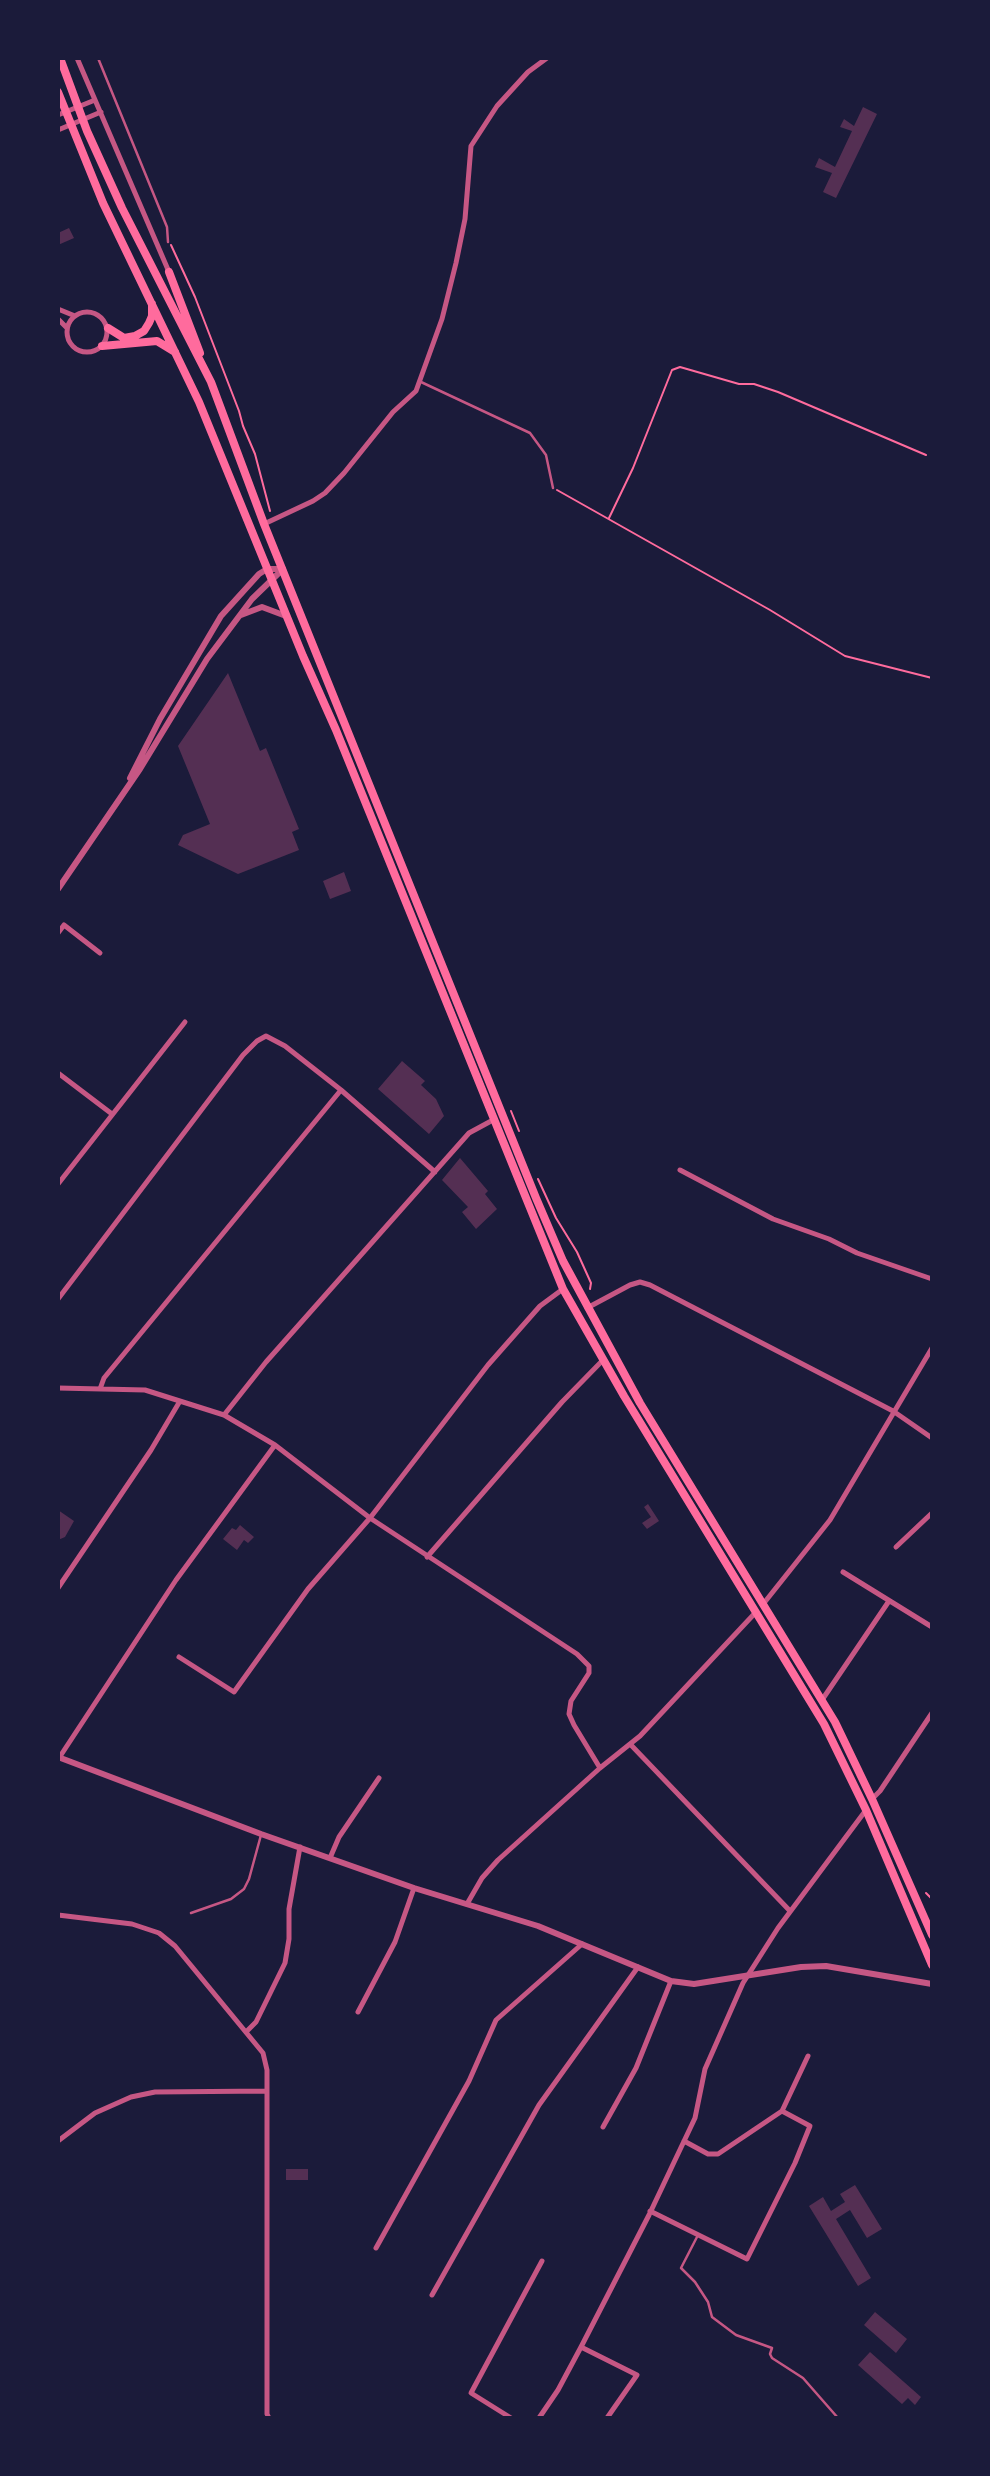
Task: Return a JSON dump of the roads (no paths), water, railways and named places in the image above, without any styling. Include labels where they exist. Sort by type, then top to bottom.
[{"type":"main road","points":[[60,58],[75,100],[122,208],[211,382]]},
{"type":"main road","points":[[58,92],[122,244],[177,354],[286,617],[337,730],[563,1289],[603,1360],[824,1724],[866,1810],[932,1965]]},
{"type":"main road","points":[[169,272],[264,524],[536,1198],[587,1308],[640,1403],[822,1700],[872,1799],[932,1935]]},
{"type":"main road","points":[[107,328],[124,338],[144,331],[152,316],[152,301]]},
{"type":"main road","points":[[102,346],[157,341],[169,346],[177,354]]},
{"type":"street","points":[[77,58],[169,272]]},
{"type":"street","points":[[264,524],[325,493],[393,412],[416,391],[442,320],[456,263],[465,219],[471,146],[497,106],[528,72],[547,58]]},
{"type":"street","points":[[58,115],[95,100]]},
{"type":"street","points":[[58,130],[101,112]]},
{"type":"street","points":[[58,309],[75,316]]},
{"type":"street","points":[[58,319],[67,328],[69,341],[81,351],[92,352],[106,341],[107,328],[100,316],[94,313],[75,316],[67,328]]},
{"type":"street","points":[[123,794],[149,739],[213,628],[239,594],[267,569],[283,569]]},
{"type":"street","points":[[58,889],[123,794],[207,659],[237,619],[283,569]]},
{"type":"street","points":[[237,619],[262,607],[286,617]]},
{"type":"street","points":[[58,933],[64,925],[100,953]]},
{"type":"street","points":[[58,1184],[185,1022]]},
{"type":"street","points":[[58,1299],[243,1055],[266,1036],[278,1040],[341,1090],[435,1172]]},
{"type":"street","points":[[58,1073],[112,1114]]},
{"type":"street","points":[[100,1389],[104,1378],[341,1090]]},
{"type":"street","points":[[224,1415],[266,1362],[468,1133],[493,1120]]},
{"type":"street","points":[[680,1170],[773,1219],[857,1253],[932,1279]]},
{"type":"street","points":[[587,1308],[631,1285],[640,1282],[650,1284],[893,1411],[932,1438]]},
{"type":"street","points":[[180,1657],[234,1692],[308,1589],[370,1518],[499,1352],[540,1306],[563,1289]]},
{"type":"street","points":[[764,1603],[830,1520],[932,1348]]},
{"type":"street","points":[[427,1557],[553,1411],[603,1360]]},
{"type":"street","points":[[58,1388],[145,1390],[224,1415],[275,1445],[370,1518],[585,1660],[589,1666],[587,1678],[571,1701],[569,1713],[600,1768]]},
{"type":"street","points":[[58,1588],[151,1450],[180,1401]]},
{"type":"street","points":[[275,1445],[176,1580],[58,1758],[414,1888],[538,1926],[671,1981],[694,1984],[801,1967],[827,1966],[932,1983]]},
{"type":"street","points":[[896,1547],[932,1513]]},
{"type":"street","points":[[843,1572],[932,1627]]},
{"type":"street","points":[[822,1700],[889,1601]]},
{"type":"street","points":[[467,1904],[482,1878],[498,1860],[600,1768],[631,1745],[756,1612]]},
{"type":"street","points":[[872,1799],[932,1713]]},
{"type":"street","points":[[631,1745],[790,1911]]},
{"type":"street","points":[[330,1858],[339,1836],[379,1778]]},
{"type":"street","points":[[539,2418],[581,2347],[695,2118],[705,2069],[747,1975],[790,1911],[866,1810]]},
{"type":"street","points":[[246,2032],[256,2022],[285,1963],[289,1939],[289,1909],[300,1847]]},
{"type":"street","points":[[358,2012],[395,1942],[414,1888]]},
{"type":"street","points":[[58,1915],[132,1924],[159,1933],[175,1946],[265,2058],[268,2416],[258,2418]]},
{"type":"street","points":[[376,2248],[469,2081],[496,2020],[582,1944]]},
{"type":"street","points":[[432,2295],[539,2105],[638,1967]]},
{"type":"street","points":[[603,2127],[636,2068],[671,1981]]},
{"type":"street","points":[[684,2141],[708,2154],[718,2154],[782,2111],[808,2056]]},
{"type":"street","points":[[58,2141],[95,2113],[131,2097],[155,2092],[267,2091]]},
{"type":"street","points":[[650,2211],[747,2259],[795,2163],[810,2126],[782,2111]]},
{"type":"street","points":[[511,2418],[471,2393],[542,2261]]},
{"type":"street","points":[[581,2347],[637,2375],[607,2418]]},
{"type":"lane","points":[[97,58],[167,227],[169,243]]},
{"type":"lane","points":[[421,382],[530,433],[546,455],[553,488]]},
{"type":"lane","points":[[191,1913],[231,1899],[244,1889],[261,1834]]},
{"type":"lane","points":[[698,2235],[681,2268],[695,2281],[708,2302],[712,2317],[736,2335],[772,2348],[772,2358],[803,2378],[838,2418]]}]
